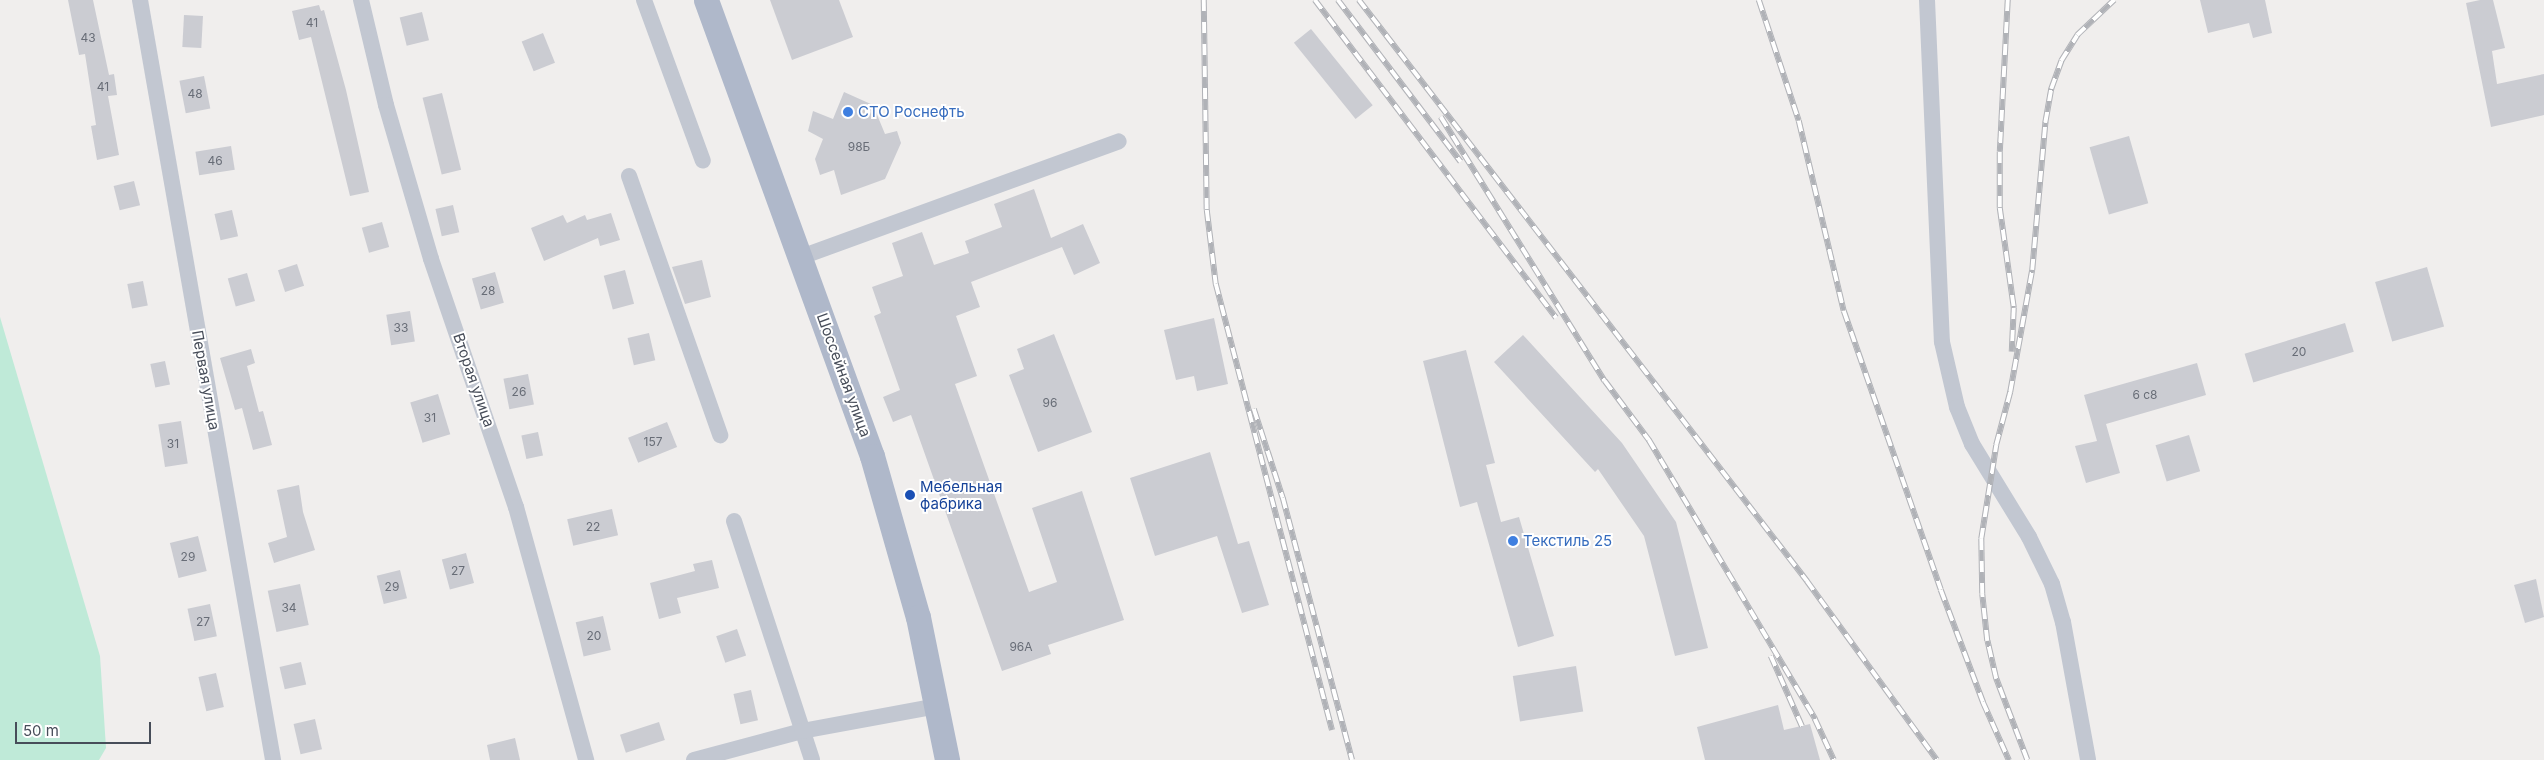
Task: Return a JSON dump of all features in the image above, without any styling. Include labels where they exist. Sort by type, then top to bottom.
[{"type":"main road","name":"Шоссейная улица","points":[[706,0],[801,257],[877,472],[915,608],[948,760]]},
{"type":"street","name":"Первая улица","points":[[140,0],[273,760]]},
{"type":"street","name":"Вторая улица","points":[[361,0],[386,104],[429,250],[519,515],[586,760]]},
{"type":"street","points":[[644,0],[703,161]]},
{"type":"street","points":[[1927,0],[1942,342],[1957,407],[1972,444],[2029,537],[2052,584],[2064,622],[2088,760]]},
{"type":"street","points":[[801,257],[1119,141]]},
{"type":"street","points":[[629,176],[720,435]]},
{"type":"street","points":[[734,521],[812,760]]},
{"type":"street","points":[[694,760],[802,731],[937,706]]},
{"type":"green space","points":[[0,317],[100,656],[106,748],[99,760],[0,760]]},
{"type":"building","points":[[68,0],[93,0],[109,75],[114,74],[117,95],[108,96],[119,155],[97,160],[91,126],[96,125],[85,54],[79,55]]},
{"type":"building","points":[[770,0],[839,0],[853,37],[792,60]]},
{"type":"building","points":[[2200,0],[2265,0],[2272,33],[2253,38],[2249,23],[2208,33]]},
{"type":"building","points":[[2493,0],[2505,48],[2492,51],[2497,84],[2544,74],[2544,115],[2491,127],[2466,3]]},
{"type":"building","points":[[319,5],[321,11],[324,10],[346,90],[369,192],[350,196],[311,37],[299,40],[292,11]]},
{"type":"building","points":[[422,12],[429,40],[407,46],[400,18]]},
{"type":"building","points":[[184,15],[203,16],[201,48],[182,47]]},
{"type":"building","points":[[1311,29],[1373,105],[1356,119],[1294,43]]},
{"type":"building","points":[[543,33],[555,63],[534,71],[522,42]]},
{"type":"building","points":[[204,76],[210,108],[186,113],[179,81]]},
{"type":"building","points":[[844,92],[873,105],[885,134],[897,131],[901,143],[885,179],[841,195],[834,170],[820,175],[815,159],[823,139],[808,131],[813,111],[833,119]]},
{"type":"building","points":[[442,93],[461,170],[442,174],[423,98]]},
{"type":"building","points":[[2129,136],[2148,203],[2109,215],[2090,147]]},
{"type":"building","points":[[231,146],[235,170],[199,175],[195,152]]},
{"type":"building","points":[[134,181],[140,205],[120,210],[114,186]]},
{"type":"building","points":[[1034,189],[1051,238],[1083,224],[1100,263],[1074,275],[1062,247],[971,282],[980,307],[956,316],[977,376],[955,384],[1029,592],[1057,582],[1032,508],[1082,491],[1124,620],[1048,645],[1051,654],[1002,671],[911,415],[893,422],[883,397],[900,390],[874,316],[881,313],[872,287],[903,276],[892,243],[922,232],[934,265],[969,253],[965,241],[1002,227],[994,204]]},
{"type":"building","points":[[453,205],[459,232],[442,236],[435,209]]},
{"type":"building","points":[[232,210],[238,236],[221,240],[214,214]]},
{"type":"building","points":[[611,213],[620,240],[600,246],[598,238],[544,261],[531,228],[563,215],[567,223],[585,215],[587,220]]},
{"type":"building","points":[[382,222],[389,247],[369,253],[362,228]]},
{"type":"building","points":[[702,260],[711,297],[685,304],[672,267]]},
{"type":"building","points":[[297,264],[304,286],[285,292],[278,270]]},
{"type":"building","points":[[2427,267],[2444,327],[2392,341],[2375,282]]},
{"type":"building","points":[[625,270],[634,304],[613,310],[604,276]]},
{"type":"building","points":[[495,272],[504,303],[481,309],[472,279]]},
{"type":"building","points":[[247,273],[255,301],[236,306],[228,279]]},
{"type":"building","points":[[143,281],[148,306],[132,309],[127,284]]},
{"type":"building","points":[[410,311],[415,342],[391,345],[386,315]]},
{"type":"building","points":[[1214,318],[1228,384],[1197,391],[1194,376],[1176,380],[1164,330]]},
{"type":"building","points":[[2345,323],[2354,352],[2253,382],[2245,354]]},
{"type":"building","points":[[649,333],[655,360],[634,365],[628,338]]},
{"type":"building","points":[[1054,334],[1092,432],[1038,452],[1009,375],[1024,369],[1017,349]]},
{"type":"building","points":[[1523,335],[1622,443],[1676,522],[1708,648],[1675,656],[1644,536],[1598,469],[1595,472],[1494,362]]},
{"type":"building","points":[[251,349],[255,363],[247,366],[259,412],[263,411],[272,445],[253,450],[242,408],[235,410],[220,358]]},
{"type":"building","points":[[1466,350],[1495,463],[1486,465],[1501,522],[1519,517],[1554,636],[1518,647],[1477,502],[1460,507],[1423,361]]},
{"type":"building","points":[[165,361],[170,384],[155,388],[150,364]]},
{"type":"building","points":[[2197,363],[2206,395],[2106,424],[2120,473],[2086,483],[2075,446],[2097,441],[2084,395]]},
{"type":"building","points":[[528,374],[534,404],[509,409],[503,379]]},
{"type":"building","points":[[438,394],[450,434],[423,443],[410,402]]},
{"type":"building","points":[[181,421],[188,463],[165,467],[158,425]]},
{"type":"building","points":[[667,422],[677,447],[638,463],[628,438]]},
{"type":"building","points":[[538,432],[543,455],[526,459],[521,436]]},
{"type":"building","points":[[2189,435],[2200,471],[2167,482],[2156,445]]},
{"type":"building","points":[[1210,452],[1238,544],[1249,541],[1269,605],[1242,613],[1217,536],[1155,556],[1130,478]]},
{"type":"building","points":[[299,485],[303,512],[315,550],[274,563],[268,543],[287,537],[277,490]]},
{"type":"building","points":[[612,509],[618,535],[573,546],[567,519]]},
{"type":"building","points":[[198,536],[207,571],[179,578],[170,543]]},
{"type":"building","points":[[466,553],[474,583],[450,589],[442,559]]},
{"type":"building","points":[[712,560],[719,588],[677,598],[681,613],[659,619],[650,583],[695,571],[693,564]]},
{"type":"building","points":[[400,570],[407,598],[384,604],[377,576]]},
{"type":"building","points":[[2536,579],[2544,617],[2525,623],[2514,585]]},
{"type":"building","points":[[300,584],[309,625],[276,632],[268,591]]},
{"type":"building","points":[[210,604],[217,636],[194,641],[188,609]]},
{"type":"building","points":[[603,616],[611,650],[584,656],[576,622]]},
{"type":"building","points":[[737,629],[746,655],[725,663],[716,636]]},
{"type":"building","points":[[301,662],[306,684],[285,689],[280,667]]},
{"type":"building","points":[[1576,666],[1583,711],[1520,721],[1513,676]]},
{"type":"building","points":[[216,673],[224,707],[206,711],[198,677]]},
{"type":"building","points":[[751,690],[758,720],[740,724],[733,694]]},
{"type":"building","points":[[1778,705],[1784,730],[1810,724],[1820,760],[1705,760],[1697,727]]},
{"type":"building","points":[[315,719],[322,749],[301,754],[294,724]]},
{"type":"building","points":[[659,722],[665,740],[626,753],[620,735]]},
{"type":"building","points":[[515,738],[520,760],[490,760],[487,745]]},
{"type":"railway","points":[[1204,0],[1207,210],[1216,284],[1332,730]]},
{"type":"railway","points":[[1315,0],[1556,318]]},
{"type":"railway","points":[[1338,0],[1461,162]]},
{"type":"railway","points":[[1359,0],[1807,581],[1937,760]]},
{"type":"railway","points":[[1759,0],[1799,121],[1844,311],[1941,590],[1983,702],[2009,760]]},
{"type":"railway","points":[[2008,0],[2000,152],[2000,208],[2014,308],[2012,352]]},
{"type":"railway","points":[[2027,760],[1996,679],[1987,641],[1982,594],[1981,539],[1996,445],[2010,392],[2032,270],[2045,123],[2051,89],[2061,61],[2077,35],[2114,0]]},
{"type":"railway","points":[[1441,117],[1605,381],[1649,440],[1815,719],[1834,760]]},
{"type":"railway","points":[[1254,409],[1283,498],[1352,760]]},
{"type":"railway","points":[[1771,656],[1802,726]]},
{"type":"place","name":"СТО Роснефть","points":[[848,112]]},
{"type":"place","name":"Мебельная фабрика","points":[[910,495]]},
{"type":"place","name":"Текстиль 25","points":[[1513,541]]}]
